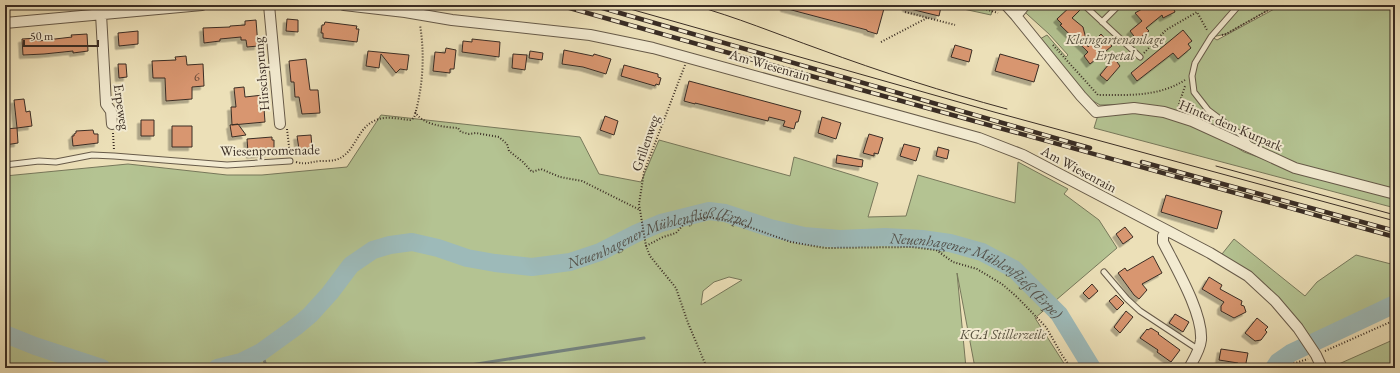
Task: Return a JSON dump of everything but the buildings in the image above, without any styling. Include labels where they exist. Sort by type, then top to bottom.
[{"type":"street","points":[[5,23],[202,5]]},
{"type":"street","name":"Hirschsprung","points":[[269,5],[280,124]]},
{"type":"street","name":"Am Wiesenrain","points":[[344,5],[452,20],[590,35],[688,57],[1004,146],[1210,253],[1248,276],[1275,301],[1298,328],[1315,354],[1322,368]]},
{"type":"street","name":"Hinter dem Kurpark","points":[[1006,5],[1096,112],[1134,108],[1175,115],[1192,121],[1294,168],[1395,194]]},
{"type":"street","points":[[1016,16],[1025,5]]},
{"type":"street","name":"Erpeweg","points":[[101,14],[106,104],[111,111],[112,124]]},
{"type":"street","points":[[1166,231],[1163,236],[1163,242],[1191,300],[1201,329],[1199,350],[1189,368]]},
{"type":"lane","points":[[1084,5],[1140,56]]},
{"type":"lane","points":[[1102,22],[1120,5]]},
{"type":"lane","points":[[1239,5],[1211,37],[1195,63],[1192,76],[1194,92],[1208,110],[1240,134],[1254,149]]},
{"type":"lane","name":"Wiesenpromenade","points":[[5,165],[39,161],[56,162],[92,155],[227,165],[290,161]]},
{"type":"lane","points":[[1104,272],[1127,299],[1140,311],[1199,350]]},
{"type":"path","points":[[972,5],[998,13]]},
{"type":"path","points":[[1140,56],[1166,30],[1197,12],[1211,37],[1226,34],[1272,8],[1288,5]]},
{"type":"path","points":[[905,12],[956,25]]},
{"type":"path","points":[[420,15],[422,66],[421,83],[415,112],[418,116],[434,125],[458,128],[461,132],[469,134],[476,133],[499,137],[507,144],[509,151],[532,172],[541,169],[560,177],[582,181],[640,210]]},
{"type":"path","points":[[881,42],[927,18]]},
{"type":"path","points":[[1049,40],[1098,95],[1147,94],[1174,86],[1188,78],[1175,115]]},
{"type":"path","name":"Grillenweg","points":[[688,57],[644,172],[639,204],[646,246],[650,256],[676,288],[688,323],[707,368]]},
{"type":"path","name":"Wiesenpromenade","points":[[290,161],[305,164],[336,160],[346,154],[362,131],[374,120],[389,118],[410,120],[414,118],[415,112]]},
{"type":"path","name":"Erpeweg","points":[[112,124],[114,156]]},
{"type":"path","name":"Hirschsprung","points":[[280,124],[287,128],[290,161]]},
{"type":"path","points":[[646,246],[676,232],[685,223],[708,217],[738,223],[791,242],[825,248],[912,247],[936,250],[953,262],[977,269],[1002,284],[1017,296],[1046,327],[1071,368]]},
{"type":"path","points":[[1286,368],[1288,365],[1307,360],[1315,354],[1395,320]]},
{"type":"green space","points":[[945,5],[993,5],[991,15]]},
{"type":"green space","name":"Kleingartenanlage Erpetal","points":[[1017,5],[1395,5],[1395,189],[1294,164],[1138,104],[1100,105],[1088,98],[1040,39],[1047,35],[1066,57],[1068,55],[1049,34]],"holes":[[[1278,7],[1217,40],[1212,37],[1226,34],[1272,8]]]},
{"type":"green space","points":[[1134,112],[1164,115],[1223,139],[1244,152],[1294,170],[1395,199],[1395,208],[1094,128],[1098,115]]},
{"type":"green space","name":"KGA Stillerzeile","points":[[381,115],[580,137],[599,174],[641,182],[659,140],[790,176],[794,157],[878,183],[868,217],[906,216],[918,175],[1015,203],[1018,162],[1068,189],[1064,194],[1099,220],[1117,248],[1035,318],[1067,368],[975,368],[957,273],[966,368],[5,368],[5,176],[128,164],[227,175],[262,175],[347,167]],"holes":[[[729,277],[742,280],[701,305],[703,291],[714,282]]]},
{"type":"green space","points":[[1234,239],[1305,296],[1317,282],[1356,255],[1395,265],[1395,297],[1310,336],[1280,299],[1222,254]]},
{"type":"green space","points":[[1395,339],[1395,368],[1332,368],[1332,367]]},
{"type":"waterway","name":"Neuenhagener Mühlenfließ (Erpe)","points":[[217,368],[241,362],[261,352],[297,326],[310,315],[330,293],[351,265],[373,250],[390,245],[412,242],[438,248],[467,258],[532,267],[570,262],[600,252],[637,233],[661,223],[709,211],[725,213],[770,228],[804,236],[840,239],[885,237],[922,239],[950,243],[982,252],[1014,269],[1059,314],[1092,368]]},
{"type":"waterway","name":"Neuenhagener Mühlenfließ (Erpe)","points":[[1274,368],[1278,362],[1291,353],[1395,304]]},
{"type":"waterway","name":"Neuenhagener Mühlenfließ (Erpe)","points":[[5,334],[35,346],[102,368]]},
{"type":"waterway","points":[[451,368],[644,338]]},
{"type":"waterway","points":[[261,352],[267,368]]},
{"type":"tram line","points":[[616,5],[994,112],[1395,221]]},
{"type":"tram line","points":[[693,5],[741,20],[889,74],[1007,109]]},
{"type":"tram line","points":[[1216,166],[1395,215]]},
{"type":"railway","points":[[559,5],[1395,237]]},
{"type":"railway","points":[[592,5],[1090,148]]},
{"type":"railway","points":[[1142,162],[1395,231]]}]
